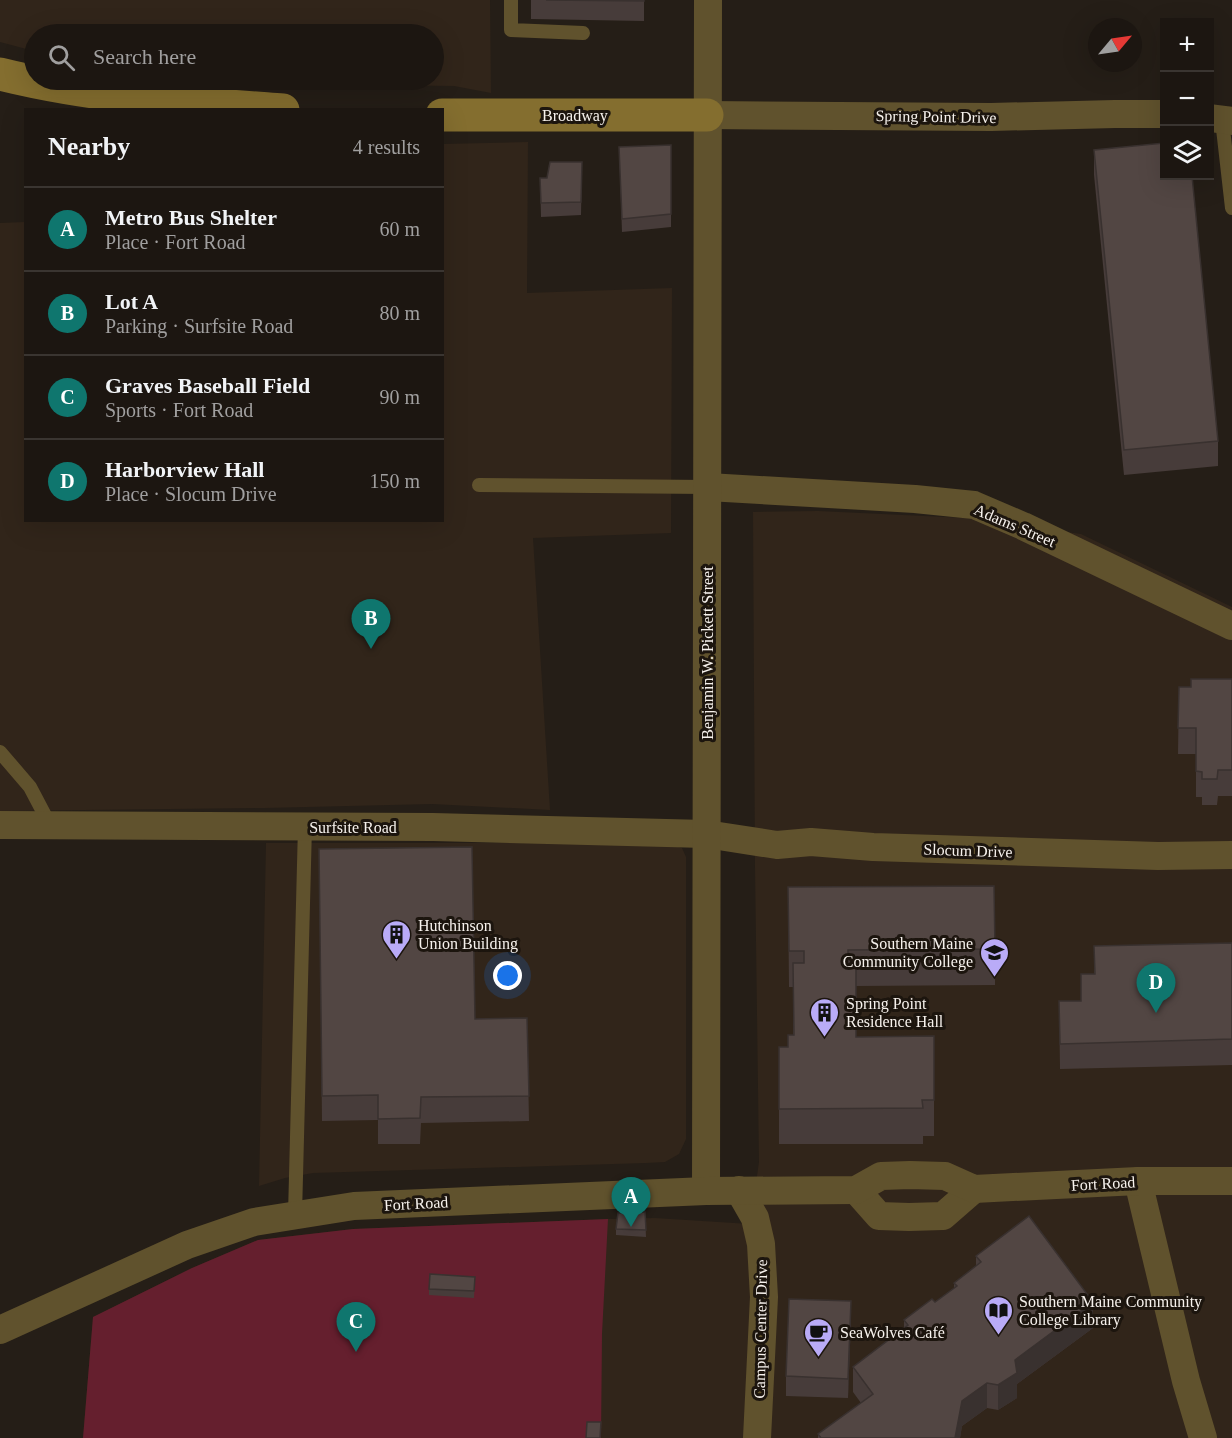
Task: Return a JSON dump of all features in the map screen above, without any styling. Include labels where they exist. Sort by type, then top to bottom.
[{"type":"street","name":"Benjamin W. Pickett Street","points":[[706,1191],[708,0]]},
{"type":"street","points":[[0,74],[24,79]]},
{"type":"street","points":[[83,90],[139,98],[259,108]]},
{"type":"street","name":"Spring Point Drive","points":[[707,115],[991,117],[1160,114]]},
{"type":"street","name":"Broadway","points":[[444,115],[707,115]]},
{"type":"street","name":"Adams Street","points":[[708,488],[915,499],[974,505],[1232,626]]},
{"type":"street","name":"Surfsite Road","points":[[0,825],[434,827],[706,834]]},
{"type":"street","name":"Slocum Drive","points":[[706,834],[777,845],[812,842],[873,847],[1232,855]]},
{"type":"street","name":"Fort Road","points":[[0,1330],[187,1245],[254,1222],[354,1206],[706,1191],[856,1190],[880,1176],[910,1175],[945,1176],[974,1189],[1138,1181],[1232,1181]]},
{"type":"street","points":[[1138,1181],[1186,1381],[1203,1438]]},
{"type":"street","points":[[856,1190],[879,1216],[909,1217],[943,1216],[974,1189]]},
{"type":"street","name":"Campus Center Drive","points":[[739,1190],[754,1218],[761,1244],[764,1298],[757,1438]]},
{"type":"lane","points":[[511,0],[511,30],[583,33]]},
{"type":"lane","points":[[1221,120],[1232,208]]},
{"type":"lane","points":[[479,485],[708,488]]},
{"type":"lane","points":[[0,752],[30,787],[50,825]]},
{"type":"lane","points":[[295,1215],[305,826]]},
{"type":"shaded area","points":[[0,0],[490,0],[491,93],[444,86],[444,24],[24,24],[24,48],[0,42]]},
{"type":"shaded area","points":[[528,142],[527,293],[672,288],[671,533],[533,538],[550,810],[432,804],[0,811],[0,223],[24,222],[24,522],[444,522],[444,144]]},
{"type":"shaded area","name":"Southern Maine Community College","points":[[818,511],[967,518],[1081,534],[1232,607],[1232,1438],[83,1438],[93,1317],[192,1268],[258,1240],[353,1229],[608,1219],[655,1218],[750,1224],[759,1162],[753,512]]},
{"type":"shaded area","points":[[266,843],[665,843],[682,848],[686,857],[686,1139],[679,1154],[665,1162],[646,1163],[313,1173],[259,1186]]},
{"type":"shaded area","points":[[608,1219],[602,1334],[601,1438],[83,1438],[93,1317],[192,1268],[258,1240],[353,1229]]},
{"type":"building","points":[[546,0],[644,0],[644,1]]},
{"type":"building","points":[[1160,143],[1160,180],[1192,180],[1218,441],[1124,450],[1094,150]]},
{"type":"building","points":[[671,145],[671,214],[622,219],[619,147]]},
{"type":"building","points":[[550,162],[582,162],[581,202],[541,203],[540,178],[547,178]]},
{"type":"building","points":[[1191,679],[1232,679],[1232,770],[1218,770],[1217,779],[1202,779],[1202,772],[1196,771],[1196,728],[1178,728],[1179,687],[1191,687]]},
{"type":"building","name":"Hutchinson Union Building","points":[[472,847],[475,1019],[527,1018],[529,1096],[421,1097],[420,1118],[378,1119],[378,1095],[322,1096],[319,849]]},
{"type":"building","name":"Spring Point Residence Hall","points":[[994,886],[995,949],[848,950],[848,967],[856,967],[856,1037],[934,1036],[934,1100],[922,1100],[923,1108],[779,1109],[779,1047],[788,1047],[788,1035],[794,1035],[793,963],[804,963],[804,951],[789,951],[788,887]]},
{"type":"building","points":[[1232,943],[1232,1039],[1060,1044],[1059,1001],[1081,1001],[1081,974],[1095,974],[1094,946]]},
{"type":"building","points":[[645,1212],[646,1230],[616,1229],[618,1213]]},
{"type":"building","name":"Southern Maine Community College Library","points":[[1029,1216],[1093,1302],[1015,1360],[1017,1373],[998,1385],[987,1383],[962,1401],[955,1438],[821,1438],[818,1434],[873,1394],[853,1367],[908,1325],[904,1320],[932,1299],[935,1302],[957,1286],[954,1283],[981,1262],[976,1256]]},
{"type":"building","points":[[430,1274],[475,1277],[474,1291],[429,1289]]},
{"type":"building","name":"SeaWolves Café","points":[[789,1299],[851,1301],[848,1379],[786,1376]]},
{"type":"building","points":[[587,1422],[601,1422],[600,1438],[586,1438]]},
{"type":"place","name":"Lot A","points":[[371,649]]},
{"type":"place","name":"Hutchinson Union Building","points":[[397,960]]},
{"type":"place","name":"Southern Maine Community College","points":[[994,978]]},
{"type":"place","name":"Harborview Hall","points":[[1156,1013]]},
{"type":"place","name":"Spring Point Residence Hall","points":[[825,1038]]},
{"type":"place","name":"Metro Bus Shelter","points":[[631,1227]]},
{"type":"place","name":"Southern Maine Community College Library","points":[[998,1336]]},
{"type":"place","name":"Graves Baseball Field","points":[[356,1352]]},
{"type":"place","name":"SeaWolves Café","points":[[819,1358]]}]
